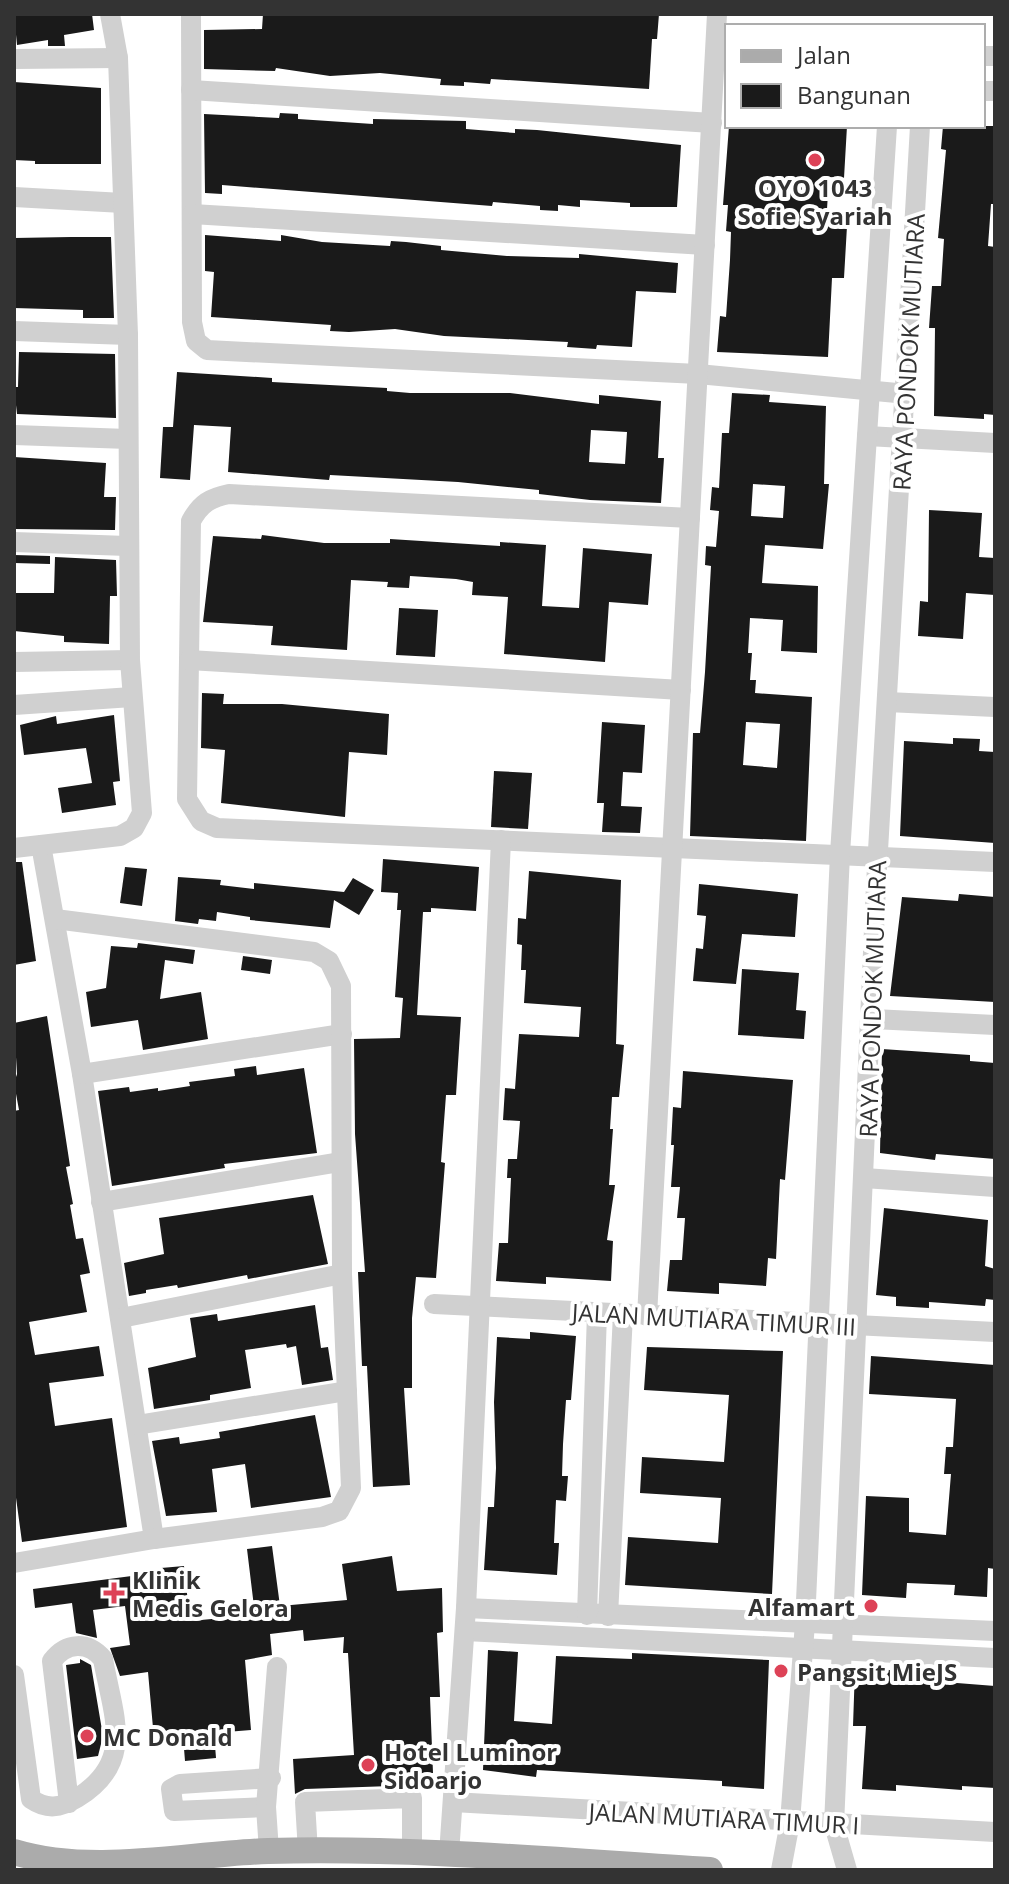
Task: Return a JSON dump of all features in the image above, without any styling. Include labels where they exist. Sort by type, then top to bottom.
[{"type":"main road","points":[[14,1852],[54,1861],[85,1862],[269,1851],[412,1853],[710,1870]]},
{"type":"street","points":[[14,848],[120,836],[134,828],[142,813],[130,660],[128,335],[118,58],[110,14]]},
{"type":"street","points":[[191,14],[192,322],[196,341],[207,350],[698,374],[907,394]]},
{"type":"street","points":[[647,1316],[712,123],[720,66],[717,14]]},
{"type":"street","points":[[14,59],[118,58]]},
{"type":"street","points":[[191,90],[712,123]]},
{"type":"street","name":"RAYA PONDOK MUTIARA","points":[[781,1870],[790,1822],[805,1623],[838,885],[887,128]]},
{"type":"street","name":"RAYA PONDOK MUTIARA","points":[[847,1870],[834,1825],[855,1327],[873,1019],[876,885],[907,394],[920,128]]},
{"type":"street","points":[[14,197],[123,203]]},
{"type":"street","points":[[192,214],[705,245]]},
{"type":"street","points":[[14,331],[128,335]]},
{"type":"street","points":[[14,435],[128,439]]},
{"type":"street","points":[[867,436],[995,443]]},
{"type":"street","points":[[690,518],[229,494],[212,498],[199,506],[191,521],[187,799],[201,821],[217,828],[995,862]]},
{"type":"street","points":[[14,542],[127,546]]},
{"type":"street","points":[[14,662],[130,660]]},
{"type":"street","points":[[189,660],[681,690]]},
{"type":"street","points":[[14,705],[132,697]]},
{"type":"street","points":[[887,702],[995,707]]},
{"type":"street","points":[[449,1854],[465,1631],[477,1307],[501,840]]},
{"type":"street","points":[[41,845],[82,1074],[154,1534]]},
{"type":"street","points":[[838,885],[876,885]]},
{"type":"street","points":[[14,1554],[154,1534],[322,1517],[339,1511],[351,1488],[342,1274],[341,986],[329,961],[314,952],[55,919]]},
{"type":"street","points":[[873,1019],[995,1025]]},
{"type":"street","points":[[82,1074],[342,1034]]},
{"type":"street","points":[[101,1202],[340,1162]]},
{"type":"street","points":[[864,1178],[995,1187]]},
{"type":"street","points":[[121,1318],[342,1274]]},
{"type":"street","name":"JALAN MUTIARA TIMUR III","points":[[434,1304],[995,1332]]},
{"type":"street","points":[[597,1313],[598,1615]]},
{"type":"street","points":[[598,1615],[623,1314]]},
{"type":"street","points":[[137,1425],[347,1391]]},
{"type":"street","points":[[14,1563],[154,1534]]},
{"type":"street","points":[[466,1608],[995,1631]]},
{"type":"street","points":[[465,1631],[995,1658]]},
{"type":"street","points":[[14,1675],[31,1799],[42,1806],[69,1803],[91,1789],[116,1757],[103,1659],[94,1648],[85,1645],[58,1653],[52,1661],[69,1803]]},
{"type":"street","points":[[269,1851],[266,1807],[271,1778],[277,1667]]},
{"type":"street","points":[[266,1807],[174,1811],[171,1789],[180,1784],[271,1778]]},
{"type":"street","points":[[308,1852],[305,1802],[412,1798],[412,1853]]},
{"type":"street","name":"JALAN MUTIARA TIMUR I","points":[[453,1802],[995,1832]]},
{"type":"building","points":[[14,14],[92,14],[94,30],[64,35],[65,46],[48,46],[48,40],[17,45]]},
{"type":"building","points":[[263,14],[659,14],[657,39],[652,39],[649,89],[491,79],[490,84],[464,82],[464,86],[440,85],[441,79],[380,73],[330,76],[276,68],[275,71],[204,69],[204,30],[262,29]]},
{"type":"building","points":[[14,82],[101,88],[101,164],[35,164],[35,161],[14,160]]},
{"type":"building","points":[[280,113],[298,114],[298,119],[373,124],[373,119],[466,121],[466,129],[515,133],[515,129],[537,130],[681,145],[677,207],[630,207],[630,203],[580,200],[580,207],[558,205],[558,211],[540,210],[540,206],[493,202],[492,206],[222,185],[222,194],[205,193],[204,114],[279,118]]},
{"type":"building","points":[[995,126],[995,204],[991,204],[988,246],[995,247],[995,415],[984,414],[984,419],[934,416],[935,328],[929,328],[932,286],[941,286],[944,239],[938,238],[946,150],[941,149],[943,128]]},
{"type":"building","points":[[729,128],[847,128],[844,178],[829,177],[826,225],[847,226],[844,278],[832,278],[828,357],[717,352],[720,316],[726,317],[730,260],[731,232],[726,231],[728,205],[723,205]]},
{"type":"building","points":[[205,235],[281,241],[281,235],[322,242],[390,246],[391,241],[441,246],[441,250],[507,256],[579,258],[579,254],[678,263],[676,293],[636,291],[632,347],[597,345],[596,349],[567,347],[568,342],[444,336],[395,329],[330,331],[331,325],[211,317],[214,272],[205,271]]},
{"type":"building","points":[[111,237],[114,318],[83,318],[83,310],[14,308],[14,238]]},
{"type":"building","points":[[19,352],[115,354],[116,418],[17,414],[14,387],[18,387]]},
{"type":"building","points":[[177,372],[272,378],[272,382],[387,388],[387,391],[410,393],[510,393],[599,404],[599,395],[661,401],[658,458],[664,458],[661,503],[590,500],[539,494],[539,490],[458,482],[330,475],[329,480],[228,472],[231,427],[194,425],[190,480],[160,478],[163,427],[173,427]],"holes":[[[591,430],[627,432],[625,464],[589,462]]]},
{"type":"building","points":[[732,393],[770,395],[769,402],[826,406],[824,484],[829,484],[823,549],[765,545],[762,583],[818,586],[817,653],[781,651],[783,620],[750,618],[748,653],[752,653],[750,680],[756,680],[755,693],[812,697],[806,841],[690,836],[693,733],[700,733],[711,566],[705,565],[706,546],[716,547],[719,511],[710,510],[712,487],[719,488],[722,433],[729,433]],"holes":[[[753,484],[785,486],[783,518],[751,516]],[[746,722],[780,724],[777,768],[743,765]]]},
{"type":"building","points":[[14,457],[106,463],[104,497],[116,497],[115,530],[14,529]]},
{"type":"building","points":[[929,510],[982,513],[979,557],[995,558],[995,595],[966,593],[963,639],[918,636],[920,601],[928,602]]},
{"type":"building","points":[[262,535],[324,543],[390,543],[390,539],[500,546],[500,542],[546,545],[542,606],[579,608],[583,548],[652,554],[648,605],[609,602],[605,662],[504,654],[508,597],[472,595],[473,582],[456,579],[410,576],[409,588],[387,587],[388,582],[351,580],[347,650],[271,645],[273,626],[203,622],[213,536],[261,539]]},
{"type":"building","points":[[14,555],[50,556],[50,564],[14,563]]},
{"type":"building","points":[[55,557],[116,560],[117,596],[110,596],[109,644],[64,642],[64,636],[14,631],[14,593],[54,593]]},
{"type":"building","points":[[399,608],[438,610],[435,657],[396,655]]},
{"type":"building","points":[[202,693],[224,694],[223,704],[282,704],[389,714],[387,755],[349,752],[345,817],[221,803],[225,750],[201,748]]},
{"type":"building","points":[[114,715],[120,781],[113,782],[116,805],[62,813],[58,788],[92,783],[86,748],[24,755],[20,725],[56,716],[57,724]]},
{"type":"building","points":[[602,722],[645,725],[642,773],[623,772],[621,806],[642,807],[640,833],[602,832],[604,803],[597,803]]},
{"type":"building","points":[[953,738],[980,739],[979,751],[995,752],[995,843],[900,836],[904,741],[953,744]]},
{"type":"building","points":[[494,771],[532,773],[528,829],[491,827]]},
{"type":"building","points":[[383,859],[479,867],[476,911],[431,908],[431,912],[423,912],[417,1015],[461,1017],[456,1095],[446,1095],[441,1162],[445,1163],[436,1278],[416,1277],[412,1318],[412,1388],[404,1388],[410,1485],[373,1487],[367,1366],[362,1366],[358,1272],[365,1272],[355,1134],[354,1039],[400,1038],[403,998],[395,997],[401,910],[397,910],[398,893],[381,892]]},
{"type":"building","points":[[14,862],[22,862],[36,961],[14,965]]},
{"type":"building","points":[[125,867],[147,869],[142,906],[120,903]]},
{"type":"building","points":[[529,871],[621,880],[616,1044],[624,1045],[619,1097],[612,1097],[610,1129],[613,1129],[609,1185],[615,1185],[607,1240],[613,1241],[611,1281],[546,1277],[546,1284],[496,1281],[499,1243],[508,1243],[511,1178],[507,1178],[508,1159],[517,1159],[520,1121],[503,1120],[505,1088],[515,1089],[519,1034],[579,1037],[581,1007],[524,1003],[526,970],[521,970],[522,945],[517,944],[518,918],[526,919]]},
{"type":"building","points":[[178,877],[221,880],[220,885],[254,889],[254,883],[344,892],[353,878],[374,890],[359,915],[334,900],[330,928],[250,920],[250,917],[217,912],[216,921],[199,919],[198,924],[175,921]]},
{"type":"building","points":[[699,884],[798,894],[795,937],[742,934],[736,984],[693,981],[696,948],[703,949],[706,916],[697,915]]},
{"type":"building","points":[[959,894],[995,897],[995,1002],[890,996],[902,897],[958,901]]},
{"type":"building","points":[[138,943],[195,950],[193,964],[165,960],[160,999],[201,992],[208,1039],[143,1050],[138,1020],[91,1027],[86,992],[106,988],[111,946],[137,948]]},
{"type":"building","points":[[243,956],[272,960],[270,974],[241,970]]},
{"type":"building","points":[[742,969],[799,973],[796,1010],[806,1011],[804,1039],[738,1035]]},
{"type":"building","points":[[47,1016],[70,1166],[66,1167],[73,1204],[70,1205],[76,1239],[83,1238],[90,1273],[80,1275],[87,1312],[29,1322],[35,1355],[99,1346],[104,1376],[49,1383],[55,1426],[112,1418],[127,1527],[22,1542],[14,1483],[14,1111],[19,1110],[14,1083],[17,1074],[14,1023]]},
{"type":"building","points":[[882,1049],[970,1055],[970,1061],[995,1063],[995,1159],[936,1154],[935,1160],[880,1153]]},
{"type":"building","points":[[256,1066],[257,1075],[304,1068],[317,1153],[224,1164],[225,1168],[112,1186],[98,1091],[129,1087],[130,1092],[158,1088],[158,1091],[190,1086],[189,1082],[235,1076],[234,1069]]},
{"type":"building","points":[[683,1071],[793,1080],[785,1180],[780,1179],[776,1259],[768,1258],[766,1286],[719,1283],[719,1294],[667,1291],[670,1260],[682,1260],[685,1218],[677,1218],[680,1187],[671,1187],[674,1145],[671,1145],[673,1107],[681,1108]]},
{"type":"building","points":[[313,1195],[328,1264],[248,1279],[247,1275],[178,1288],[177,1285],[129,1296],[124,1263],[164,1254],[159,1218]]},
{"type":"building","points":[[884,1208],[988,1220],[985,1266],[995,1269],[995,1300],[986,1299],[985,1306],[929,1302],[929,1308],[896,1306],[896,1297],[876,1295]]},
{"type":"building","points":[[315,1305],[321,1348],[328,1347],[333,1380],[302,1385],[296,1346],[287,1348],[286,1344],[245,1350],[251,1388],[210,1395],[210,1400],[154,1409],[148,1368],[196,1357],[190,1318],[217,1314],[218,1321]]},
{"type":"building","points":[[530,1332],[576,1336],[571,1400],[566,1400],[563,1444],[562,1476],[568,1476],[566,1501],[556,1500],[554,1543],[559,1543],[557,1575],[484,1570],[488,1507],[494,1507],[497,1337],[530,1339]]},
{"type":"building","points":[[647,1347],[783,1351],[772,1594],[625,1585],[628,1537],[718,1543],[721,1498],[640,1493],[642,1457],[724,1462],[729,1395],[644,1390]]},
{"type":"building","points":[[871,1356],[995,1365],[995,1569],[988,1568],[987,1597],[954,1595],[955,1585],[907,1583],[906,1598],[862,1595],[866,1496],[909,1498],[909,1532],[946,1535],[951,1474],[944,1474],[946,1447],[953,1447],[956,1399],[869,1394]]},
{"type":"building","points":[[315,1415],[331,1497],[251,1508],[245,1464],[212,1469],[217,1512],[166,1516],[152,1441],[179,1437],[180,1444],[220,1438],[219,1432]]},
{"type":"building","points":[[272,1546],[280,1606],[347,1600],[342,1564],[392,1556],[397,1591],[442,1588],[443,1632],[437,1633],[440,1697],[430,1697],[433,1773],[390,1775],[391,1786],[305,1789],[295,1794],[293,1759],[354,1755],[348,1653],[343,1653],[344,1637],[304,1641],[303,1630],[270,1634],[272,1655],[245,1660],[251,1730],[214,1733],[216,1758],[185,1761],[183,1736],[154,1739],[148,1672],[120,1676],[110,1648],[130,1645],[125,1606],[93,1610],[97,1638],[76,1633],[72,1603],[35,1608],[33,1589],[162,1572],[161,1568],[184,1566],[190,1621],[255,1615],[247,1549]]},
{"type":"building","points":[[488,1650],[518,1652],[514,1721],[552,1724],[556,1656],[632,1659],[632,1653],[769,1660],[764,1789],[722,1786],[722,1781],[537,1770],[536,1777],[483,1770]]},
{"type":"building","points":[[80,1659],[91,1665],[103,1736],[98,1756],[77,1759],[66,1665],[80,1663]]},
{"type":"building","points":[[855,1668],[907,1671],[906,1679],[995,1686],[995,1788],[962,1786],[962,1790],[896,1785],[896,1791],[862,1789],[866,1726],[853,1726]]},
{"type":"place","name":"OYO 1043 Sofie Syariah","points":[[815,160]]},
{"type":"place","name":"Klinik Medis Gelora","points":[[114,1593]]},
{"type":"place","name":"Alfamart","points":[[871,1606]]},
{"type":"place","name":"Pangsit MieJS","points":[[781,1671]]},
{"type":"place","name":"MC Donald","points":[[87,1736]]},
{"type":"place","name":"Hotel Luminor Sidoarjo","points":[[368,1765]]}]
